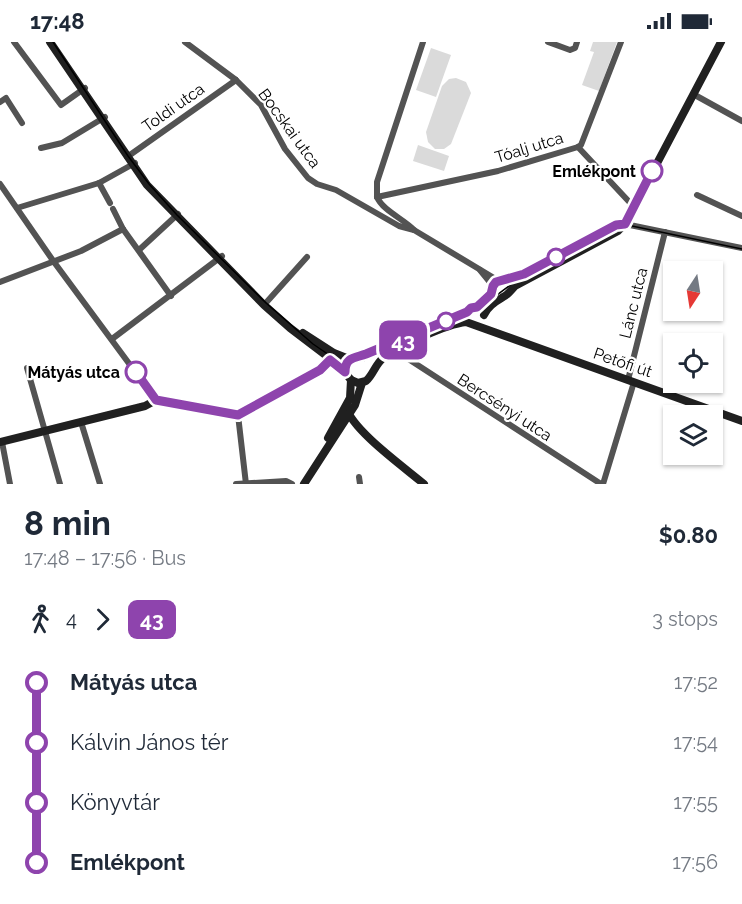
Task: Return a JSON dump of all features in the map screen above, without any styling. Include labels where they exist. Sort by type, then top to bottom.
[{"type":"street","points":[[15,42],[61,105],[84,89]]},
{"type":"street","points":[[50,42],[128,156],[177,215],[303,340],[328,362],[345,372],[351,380],[352,390],[347,411],[335,436],[316,463]]},
{"type":"street","points":[[55,42],[84,89]]},
{"type":"street","name":"Bocskai utca","points":[[185,42],[236,80],[261,105],[285,149],[308,178],[317,184],[336,190],[399,226],[414,230],[472,264],[496,284]]},
{"type":"street","points":[[377,197],[378,182],[423,42]]},
{"type":"street","points":[[548,42],[570,50],[575,48],[577,42]]},
{"type":"street","name":"Tóalj utca","points":[[377,197],[498,171],[578,147],[581,145],[621,42]]},
{"type":"street","points":[[304,484],[332,430],[347,411],[355,405],[362,383],[369,379],[384,357],[452,325],[480,322],[486,309],[506,296],[515,286],[618,231],[625,224],[721,42]]},
{"type":"street","name":"Toldi utca","points":[[128,156],[236,80]]},
{"type":"street","points":[[693,94],[742,121]]},
{"type":"street","points":[[0,102],[6,98],[22,123]]},
{"type":"street","points":[[41,148],[62,143],[104,118]]},
{"type":"street","points":[[578,147],[633,207]]},
{"type":"street","points":[[17,208],[99,183],[134,164]]},
{"type":"street","points":[[99,183],[123,229],[171,296]]},
{"type":"street","points":[[0,184],[54,262],[156,400]]},
{"type":"street","points":[[697,195],[742,216]]},
{"type":"street","name":"Bocskai utca","points":[[377,197],[380,203],[407,222],[414,230]]},
{"type":"street","points":[[139,250],[177,215]]},
{"type":"street","points":[[266,303],[309,337],[334,353],[349,359],[362,356],[477,307],[491,294],[496,284],[524,274],[616,225],[625,224],[742,248]]},
{"type":"street","points":[[0,282],[54,262],[123,229]]},
{"type":"street","name":"Lánc utca","points":[[602,484],[631,381],[665,232]]},
{"type":"street","points":[[266,303],[307,256]]},
{"type":"street","points":[[112,339],[221,257]]},
{"type":"street","points":[[496,284],[507,284],[509,291]]},
{"type":"street","points":[[496,284],[494,294],[501,298]]},
{"type":"street","points":[[477,307],[493,332]]},
{"type":"street","points":[[467,312],[467,318],[473,323]]},
{"type":"street","name":"Petőfi út","points":[[473,323],[742,421]]},
{"type":"street","name":"Bercsényi utca","points":[[396,351],[602,484]]},
{"type":"street","points":[[362,356],[371,362],[373,371]]},
{"type":"street","points":[[345,372],[349,359]]},
{"type":"street","points":[[10,484],[1,442],[145,406],[156,400],[238,415],[320,370],[328,362]]},
{"type":"street","points":[[27,368],[60,484]]},
{"type":"street","points":[[351,380],[362,383]]},
{"type":"street","points":[[347,411],[360,429],[424,484]]},
{"type":"street","points":[[238,415],[246,483]]},
{"type":"street","points":[[81,422],[100,484]]},
{"type":"street","points":[[335,436],[346,428],[360,429]]},
{"type":"street","points":[[236,484],[286,481],[292,484]]},
{"type":"shaded area","points":[[593,42],[617,42],[599,91],[582,85],[594,52],[590,51]]},
{"type":"shaded area","points":[[431,48],[451,55],[436,97],[416,90]]},
{"type":"shaded area","points":[[456,78],[466,82],[471,93],[451,144],[444,149],[435,149],[428,142],[426,132],[442,86],[449,79]]},
{"type":"shaded area","points":[[418,145],[449,156],[444,171],[413,161]]},
{"type":"tram line","points":[[53,42],[128,156],[177,215],[266,303],[313,344],[332,357],[347,363],[363,361],[470,315],[517,280],[623,226],[742,249]]},
{"type":"bus line","name":"43","points":[[136,372],[156,400],[238,415],[320,370],[330,360],[345,372],[349,359],[353,357],[362,356],[403,340],[467,312],[486,300],[496,282],[524,274],[616,225],[625,224],[652,171]]},
{"type":"place","name":"Emlékpont","points":[[652,171]]},
{"type":"place","name":"Mátyás utca","points":[[136,372]]}]
